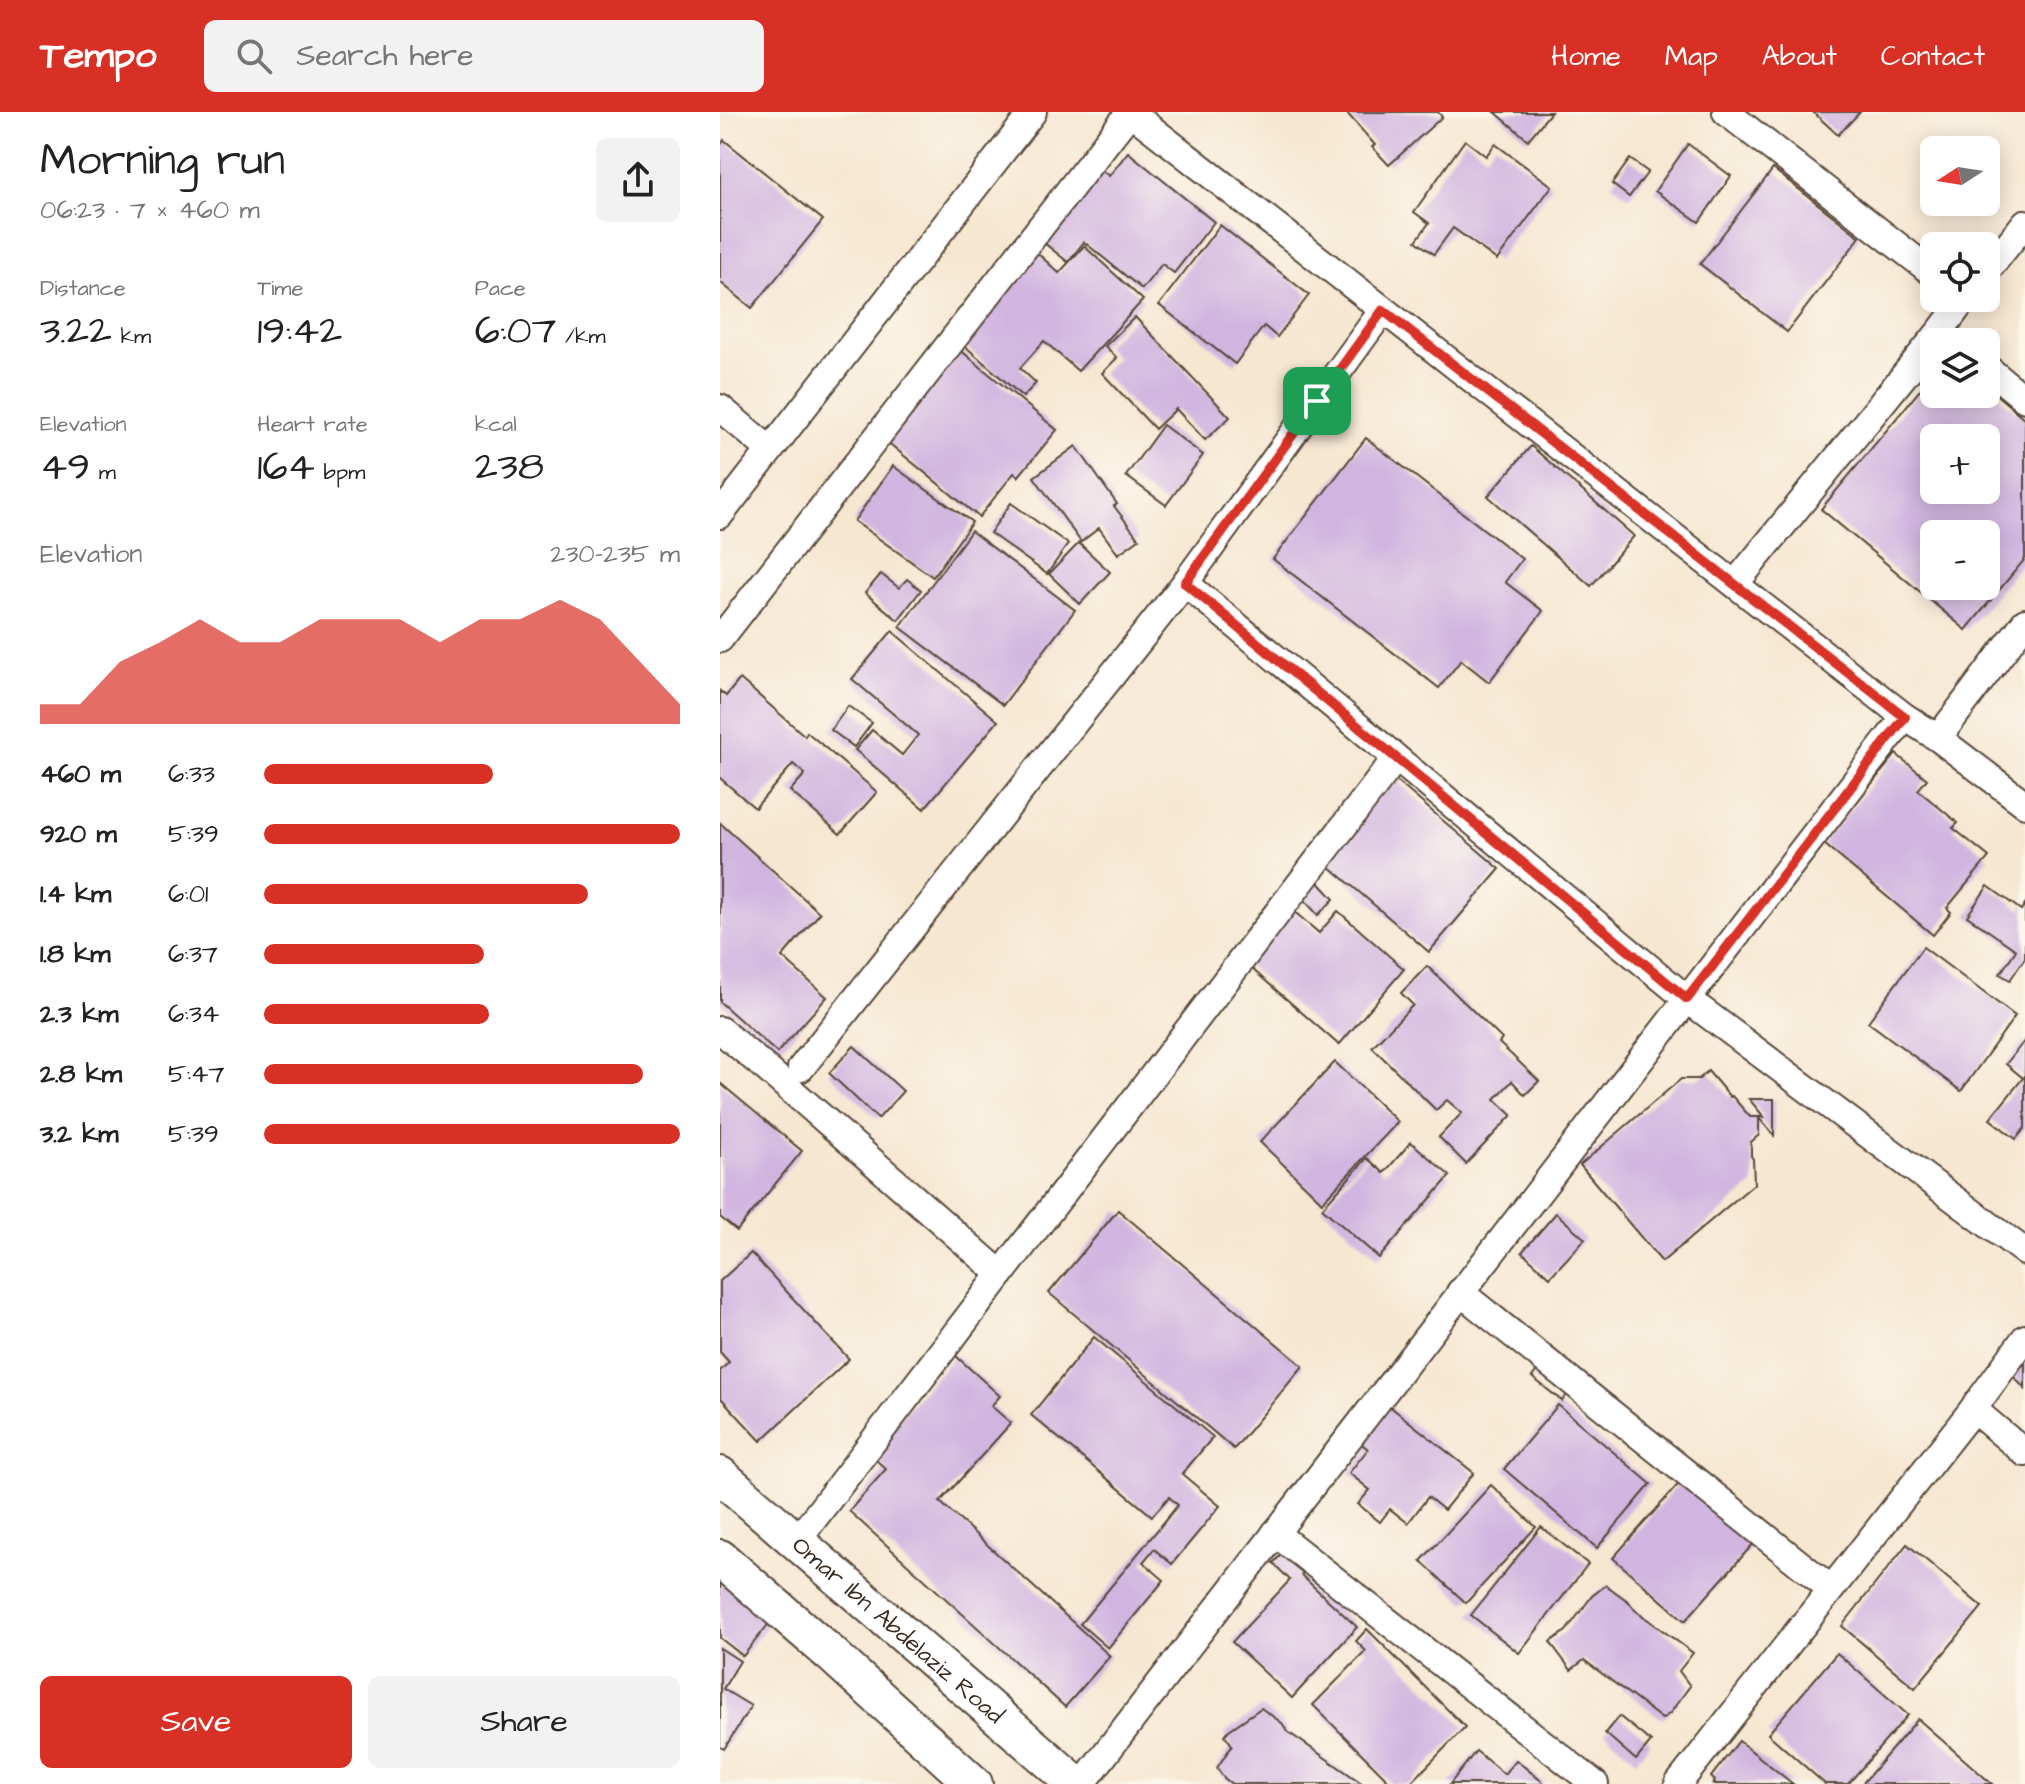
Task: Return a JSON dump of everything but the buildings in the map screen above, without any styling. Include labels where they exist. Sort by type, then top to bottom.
[{"type":"street","points":[[720,515],[1033,112]]},
{"type":"street","points":[[720,639],[1130,112],[1905,717],[2025,804]]},
{"type":"street","points":[[1726,112],[1920,263]]},
{"type":"street","points":[[2000,254],[2025,223]]},
{"type":"street","points":[[801,1068],[1185,583],[1383,310]]},
{"type":"street","points":[[1735,584],[1920,369]]},
{"type":"street","points":[[2000,378],[2025,399]]},
{"type":"street","points":[[720,408],[770,450]]},
{"type":"street","points":[[1185,583],[1687,999],[2025,1252]]},
{"type":"street","points":[[1938,738],[2025,622]]},
{"type":"street","points":[[1079,1784],[1905,717]]},
{"type":"street","points":[[796,1542],[1396,758]]},
{"type":"street","points":[[720,1030],[1001,1274]]},
{"type":"street","points":[[1460,1292],[1831,1589]]},
{"type":"street","points":[[1678,1784],[1973,1409],[2025,1338]]},
{"type":"street","points":[[1973,1409],[2025,1453]]},
{"type":"street","name":"Omar Ibn Abdelaziz Road","points":[[720,1475],[1079,1784]]},
{"type":"street","points":[[1275,1533],[1595,1784]]},
{"type":"street","points":[[720,1558],[831,1654],[964,1781]]},
{"type":"route","points":[[1383,310],[1905,717],[1687,999],[1185,583],[1317,401],[1383,310]]}]
